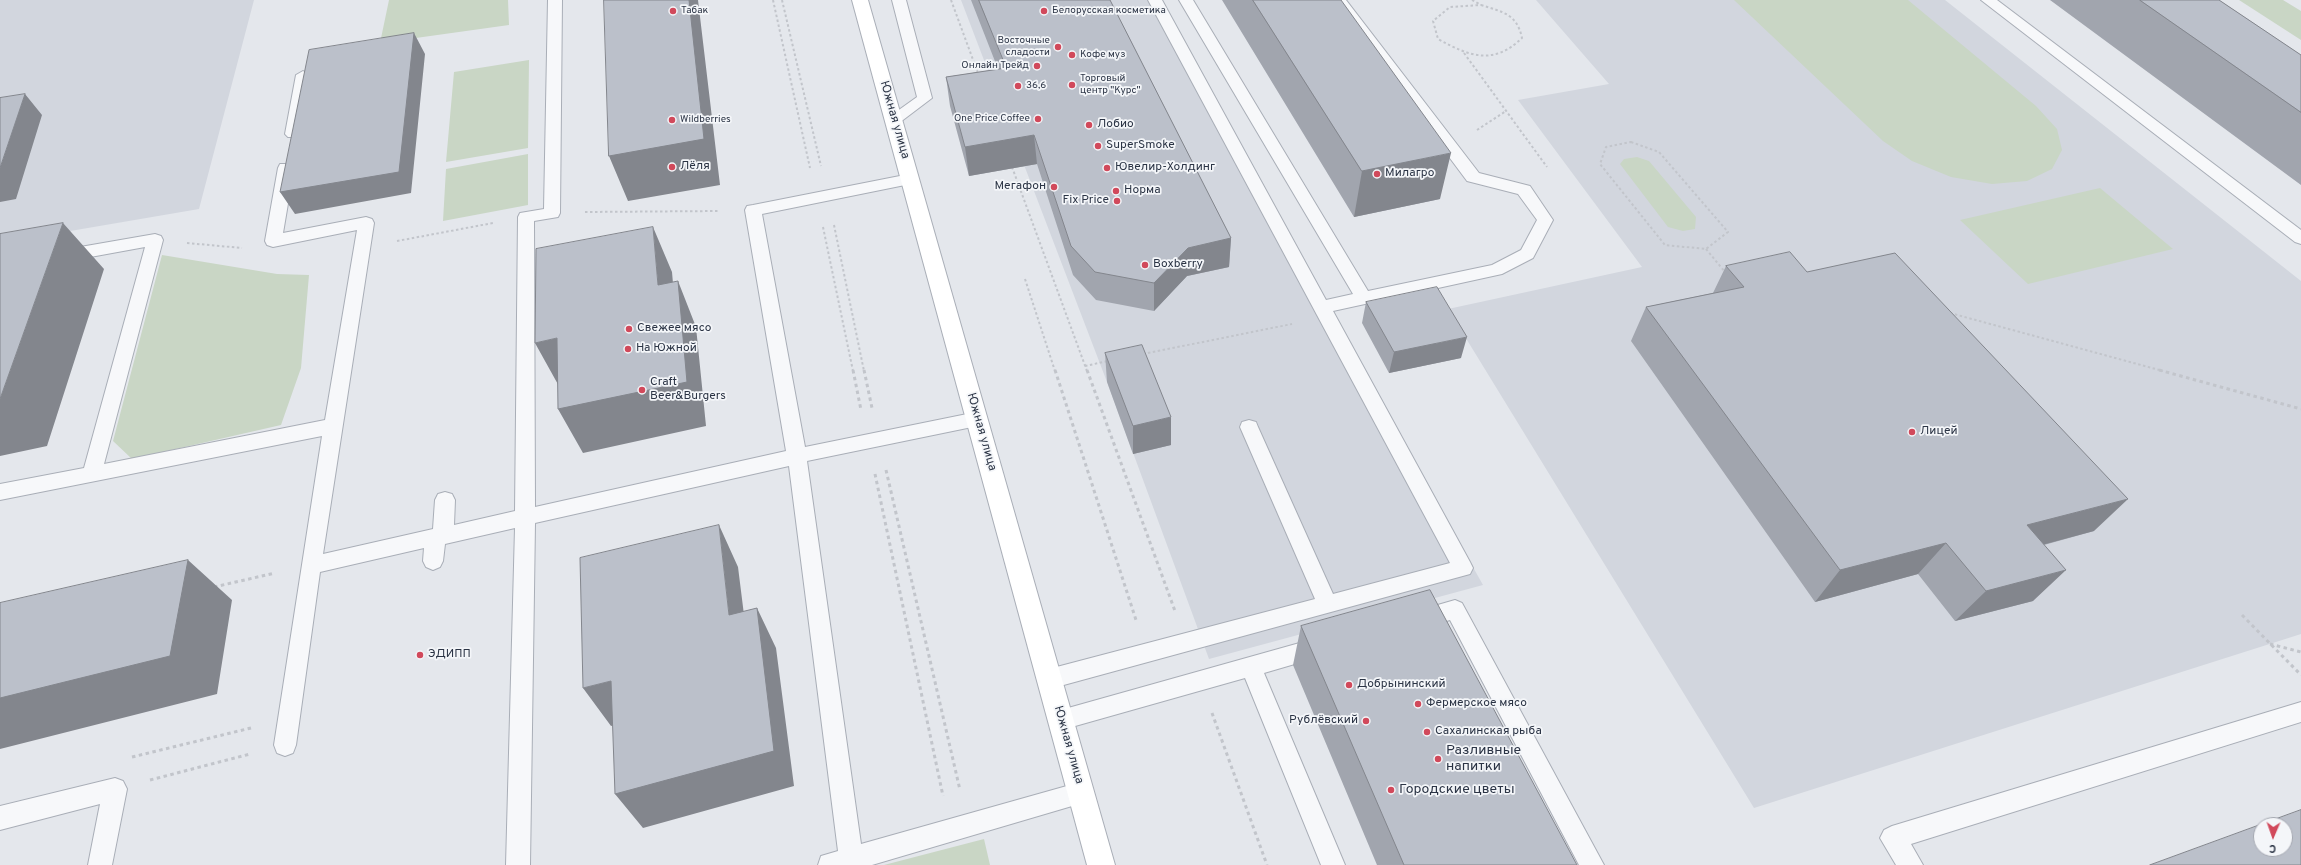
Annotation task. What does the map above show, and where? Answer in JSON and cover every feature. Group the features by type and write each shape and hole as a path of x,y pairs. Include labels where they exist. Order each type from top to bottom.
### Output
{"street":[{"name":"Южная улица","path":"860,0 1101,865"}],"lane":[{"path":"518,865 525,518 526,217 552,213 555,0"},
{"path":"894,120 925,98 899,0"},
{"path":"1049,679 1463,568 1155,0"},
{"path":"1186,0 1364,299"},
{"path":"1322,307 1496,270 1527,254 1545,220 1524,190 1473,177 1339,0"},
{"path":"1988,0 2301,238"},
{"path":"285,745 311,565 366,223 273,241 303,75"},
{"path":"910,179 753,210 797,456 844,863 1081,793"},
{"path":"46,259 155,240 92,473"},
{"path":"311,565 797,456 977,419"},
{"path":"0,492 334,426"},
{"path":"1249,426 1328,605"},
{"path":"433,561 439,537 445,500"},
{"path":"1402,624 1455,609 1592,865"},
{"path":"1061,720 1341,641"},
{"path":"1251,667 1334,865"},
{"path":"1911,865 1892,838 2301,712"},
{"path":"0,818 115,789 100,865"}],"path":[{"path":"782,0 828,194 879,440 968,826"},
{"path":"951,0 980,78"},
{"path":"1472,0 1481,5 1504,12 1519,24 1522,38 1511,50 1490,56 1464,53 1438,39 1433,21 1450,7 1481,5"},
{"path":"1464,53 1549,170 1542,168"},
{"path":"1471,134 1506,111"},
{"path":"1706,249 1728,232 1659,152 1631,142 1606,148 1600,164 1665,245 1706,249 1727,275"},
{"path":"1012,165 1186,642"},
{"path":"552,213 753,210"},
{"path":"1025,279 1147,652"},
{"path":"1947,312 2301,409"},
{"path":"1139,355 1300,322"},
{"path":"1085,366 1116,360"},
{"path":"210,588 311,565"},
{"path":"2242,614 2269,644 2301,675"},
{"path":"2269,644 2301,652"},
{"path":"1200,680 1267,865"},
{"path":"129,757 289,718"},
{"path":"115,789 285,745"}],"shaded area":[{"path":"0,0 254,0 199,209 0,243"},
{"path":"961,0 1159,0 1338,326 1483,585 1209,659 1107,382"},
{"name":"Лицей","path":"1536,0 1945,0 2301,281 2301,634 1754,808 1448,309 1642,267 1518,100 1609,84"}],"green space":[{"path":"389,0 508,0 509,25 380,43"},
{"path":"1734,0 1908,0 2036,106 2057,129 2062,150 2052,169 2027,181 1992,184 1951,177 1912,161 1883,141"},
{"path":"2239,0 2283,0 2301,11 2301,40"},
{"path":"529,60 528,148 446,162 454,72"},
{"path":"528,154 528,205 443,221 446,169"},
{"path":"1637,157 1649,161 1696,217 1695,229 1683,231 1668,227 1620,164 1624,159"},
{"path":"2100,188 2173,249 2028,284 1960,220"},
{"path":"162,255 277,274 309,275 301,368 281,425 132,459 113,441"},
{"path":"984,839 990,865 884,865"}],"building":[{"path":"604,0 689,0 704,139 609,156"},
{"name":"Торговый центр \"Курс\"","path":"979,0 1110,0 1231,238 1188,248 1154,283 1095,272 1071,246 1034,135 965,147 946,77 1006,68"},
{"path":"1253,0 1341,0 1451,153 1362,171"},
{"path":"2140,0 2219,0 2301,55 2301,112"},
{"path":"414,33 399,172 280,192 309,50"},
{"path":"25,94 0,168 0,98"},
{"path":"63,223 0,399 0,234"},
{"path":"653,227 658,285 678,281 687,382 558,409 557,338 535,343 536,249"},
{"path":"1790,252 1807,272 1895,253 2128,499 2027,525 2066,570 1986,591 1946,543 1840,570 1646,307 1744,287 1726,266"},
{"path":"1437,287 1467,337 1394,352 1366,302"},
{"path":"1142,345 1171,417 1133,426 1105,353"},
{"path":"719,525 729,615 757,608 774,751 615,794 611,681 583,688 580,558"},
{"path":"188,560 170,656 0,698 0,603"},
{"path":"1430,590 1577,865 1404,865 1301,626"},
{"path":"2301,810 2301,865 2150,865 2253,827 2253,857 2293,857 2293,817 2282,817"}],"place":[{"name":"Табак","path":"673,11"},
{"name":"Белорусская косметика","path":"1044,11"},
{"name":"Восточные сладости","path":"1058,47"},
{"name":"Кофе муз","path":"1072,55"},
{"name":"Онлайн Трейд","path":"1037,66"},
{"name":"Торговый центр \"Курс\"","path":"1072,85"},
{"name":"36,6","path":"1018,86"},
{"name":"One Price Coffee","path":"1038,119"},
{"name":"Wildberries","path":"672,120"},
{"name":"Лобио","path":"1089,125"},
{"name":"SuperSmoke","path":"1098,146"},
{"name":"Лёля","path":"672,167"},
{"name":"Ювелир-Холдинг","path":"1107,168"},
{"name":"Милагро","path":"1377,174"},
{"name":"Мегафон","path":"1054,187"},
{"name":"Норма","path":"1116,191"},
{"name":"Fix Price","path":"1117,201"},
{"name":"Boxberry","path":"1145,265"},
{"name":"Свежее мясо","path":"629,329"},
{"name":"На Южной","path":"628,349"},
{"name":"Craft Beer&Burgers","path":"642,390"},
{"name":"Лицей","path":"1912,432"},
{"name":"ЭДИПП","path":"420,655"},
{"name":"Добрынинский","path":"1349,685"},
{"name":"Фермерское мясо","path":"1418,704"},
{"name":"Рублёвский","path":"1366,721"},
{"name":"Сахалинская рыба","path":"1427,732"},
{"name":"Разливные напитки","path":"1438,759"},
{"name":"Городские цветы","path":"1391,790"}]}
